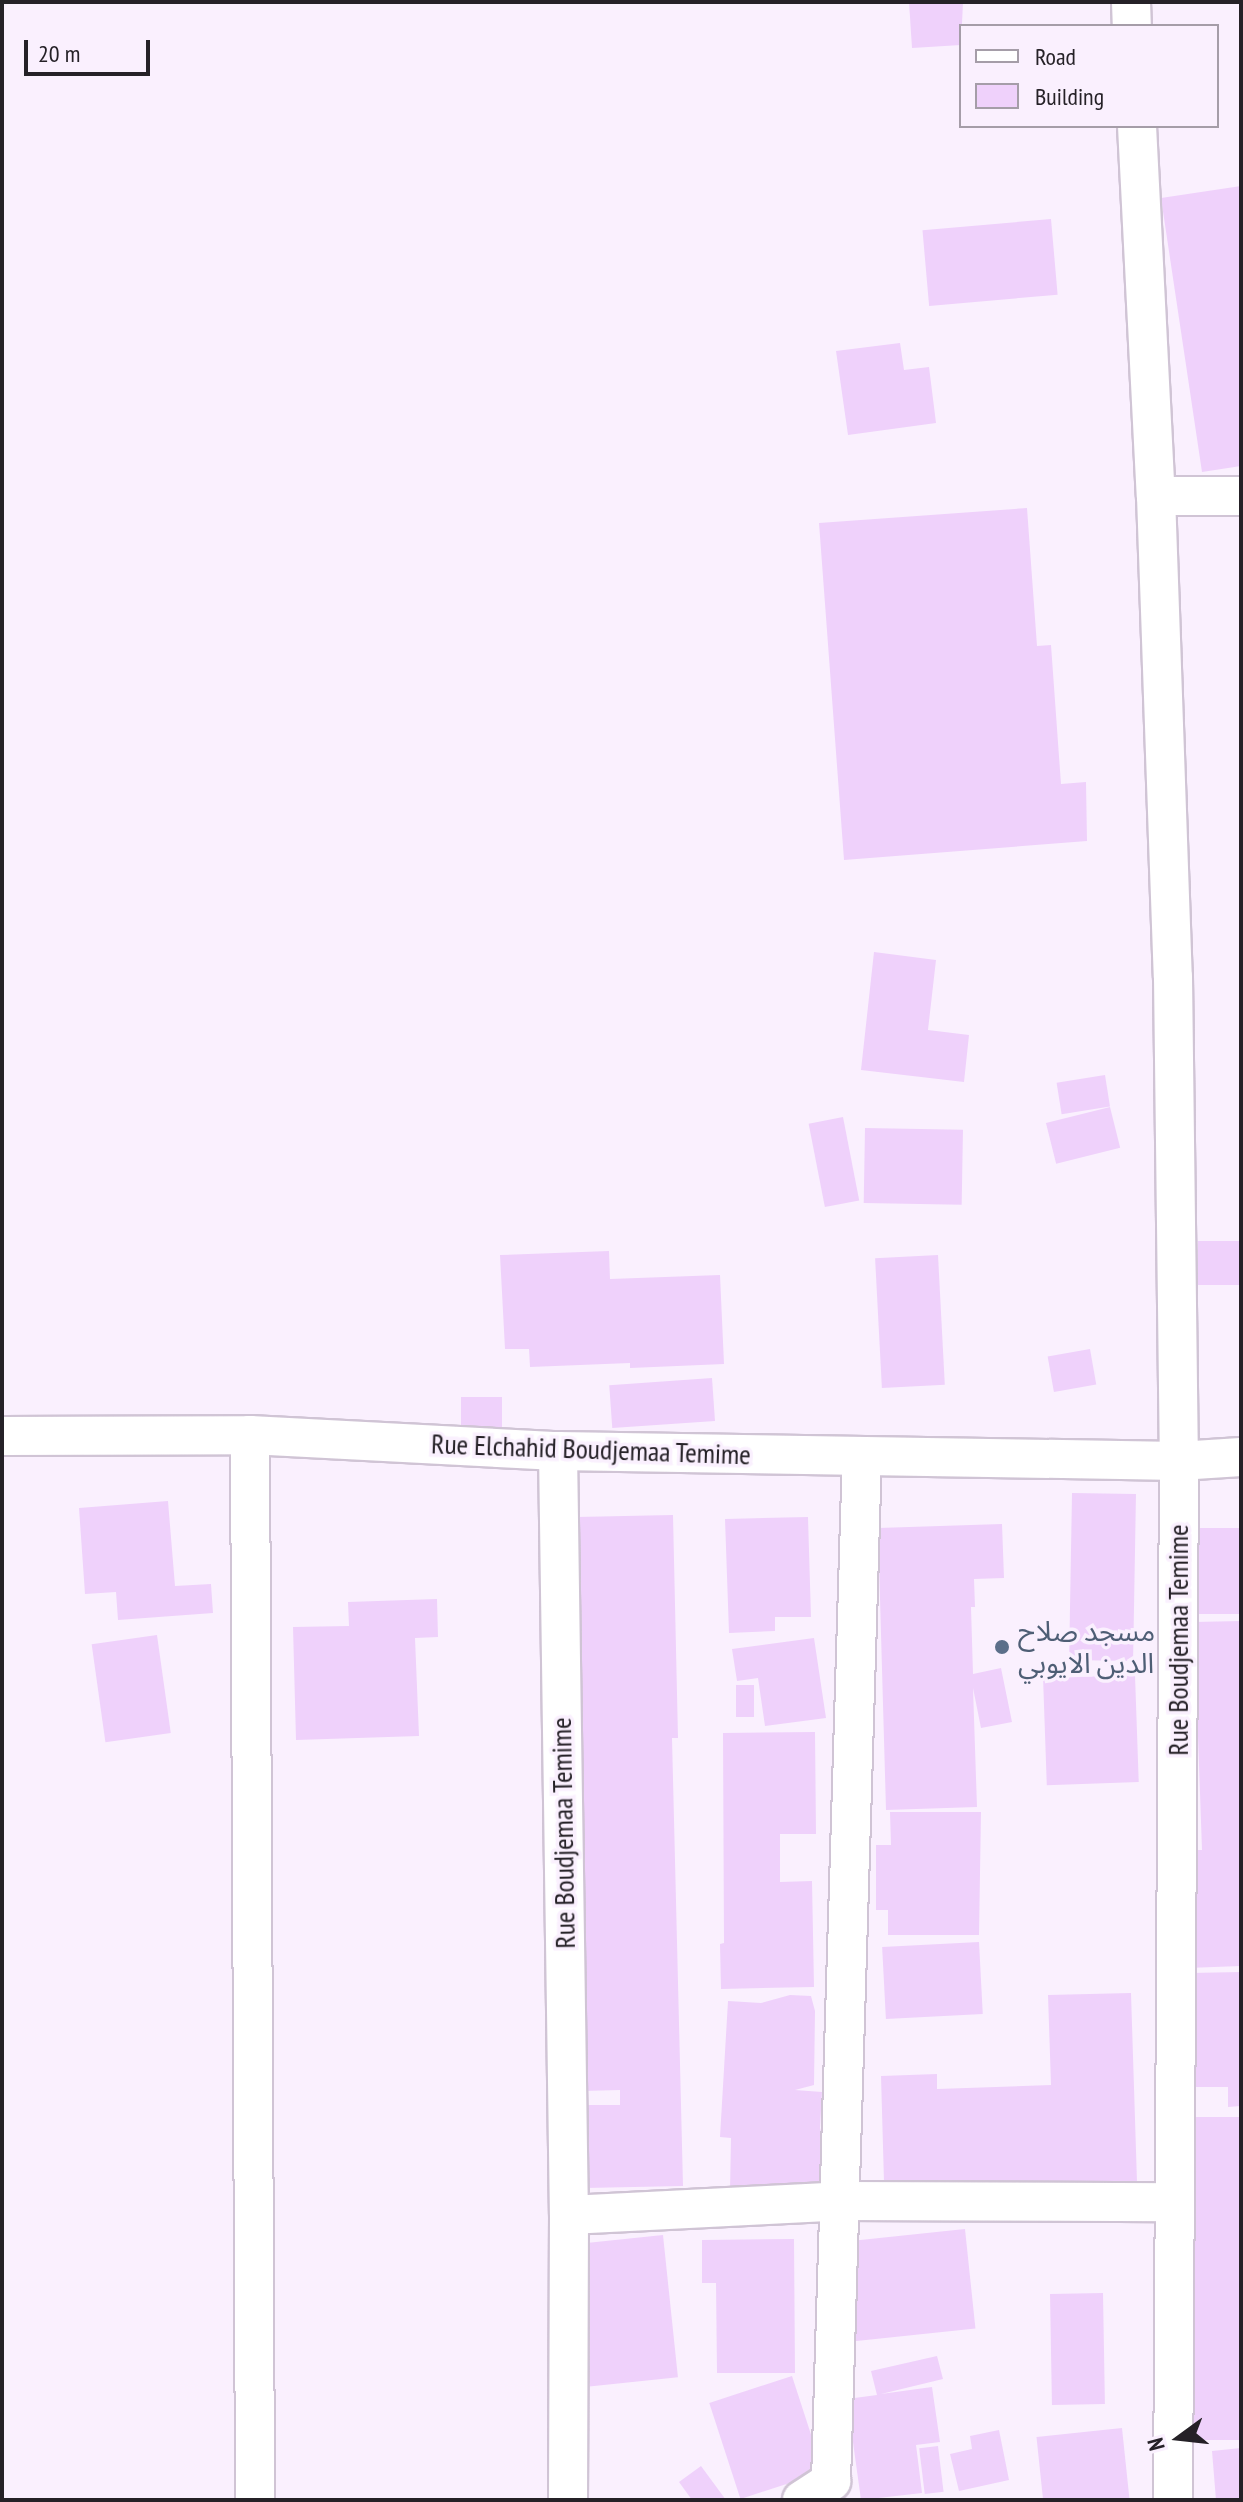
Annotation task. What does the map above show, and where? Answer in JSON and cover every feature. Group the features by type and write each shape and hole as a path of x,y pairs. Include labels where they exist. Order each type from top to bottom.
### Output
{"street":[{"path":"1131,2 1132,24"},
{"name":"Rue Boudjemaa Temime","path":"1137,128 1156,496 1173,977 1179,1461 1173,2500"},
{"path":"1156,496 1241,496"},
{"path":"250,1435 255,2500"},
{"name":"Rue Elchahid Boudjemaa Temime","path":"2,1436 250,1435 558,1451 1179,1461 1241,1457"},
{"name":"Rue Boudjemaa Temime","path":"558,1451 569,2215 568,2500"},
{"path":"802,2500 831,2481 842,2201 862,1456"},
{"path":"569,2215 842,2201 1175,2202"}],"building":[{"path":"909,2 963,2 959,45 912,48"},
{"path":"1241,186 1241,466 1202,472 1161,198"},
{"path":"1051,219 1058,295 929,306 922,230"},
{"path":"900,343 904,370 929,367 936,423 848,435 836,351"},
{"path":"1027,508 1037,646 1051,645 1061,784 1086,782 1087,841 844,860 819,523"},
{"path":"874,952 936,960 928,1030 969,1035 964,1082 861,1070"},
{"path":"1105,1075 1110,1107 1062,1114 1057,1083"},
{"path":"1110,1107 1120,1148 1056,1164 1046,1123"},
{"path":"843,1117 859,1200 825,1207 809,1124"},
{"path":"865,1128 963,1130 962,1205 864,1203"},
{"path":"1198,1241 1241,1241 1241,1285 1198,1285"},
{"path":"609,1251 610,1279 720,1275 724,1364 630,1368 630,1363 530,1367 529,1349 505,1349 500,1255"},
{"path":"938,1255 945,1385 882,1388 875,1258"},
{"path":"1090,1349 1096,1384 1054,1392 1048,1356"},
{"path":"712,1378 715,1421 612,1428 609,1385"},
{"path":"461,1397 502,1397 502,1431 461,1431"},
{"path":"1072,1493 1136,1494 1133,1661 1069,1660"},
{"path":"168,1501 175,1586 211,1584 213,1613 118,1620 116,1592 85,1594 79,1508"},
{"path":"673,1515 678,1738 672,1738 683,2186 585,2188 583,2105 620,2105 620,2090 582,2091 576,1517"},
{"path":"808,1517 811,1617 775,1617 775,1631 729,1633 725,1519"},
{"path":"1002,1524 1004,1578 974,1579 975,1607 971,1607 973,1674 1001,1668 1012,1722 981,1728 973,1688 977,1807 886,1810 878,1528"},
{"path":"1190,1528 1241,1528 1241,1614 1190,1614"},
{"path":"437,1599 438,1637 415,1638 419,1736 296,1740 293,1627 349,1626 348,1602"},
{"path":"1241,1621 1241,1966 1187,1968 1192,1850 1202,1850 1194,1622"},
{"path":"157,1635 171,1733 105,1742 92,1644"},
{"path":"814,1638 826,1718 765,1726 758,1678 737,1681 732,1649"},
{"path":"1135,1675 1139,1782 1047,1785 1043,1678"},
{"path":"736,1685 754,1685 754,1717 736,1717"},
{"path":"815,1732 816,1834 780,1834 780,1882 812,1881 814,1987 721,1989 720,1944 724,1943 723,1733"},
{"path":"890,1812 981,1812 979,1935 888,1935 888,1910 876,1910 876,1845 891,1845"},
{"path":"979,1942 983,2014 886,2019 882,1947"},
{"path":"1241,1972 1241,2106 1228,2107 1228,2087 1192,2087 1190,1973"},
{"path":"1131,1993 1137,2182 926,2188 926,2181 884,2182 881,2076 937,2074 937,2089 1051,2085 1048,1995"},
{"path":"790,1995 811,1996 815,2011 814,2085 795,2090 822,2092 820,2128 827,2153 825,2181 778,2194 730,2191 731,2138 720,2137 728,2001 761,2003"},
{"path":"1189,2117 1241,2117 1241,2440 1189,2440"},
{"path":"965,2229 975,2328 854,2341 844,2242"},
{"path":"663,2235 678,2377 589,2387 574,2244"},
{"path":"794,2239 795,2373 717,2373 716,2283 702,2283 702,2240"},
{"path":"1103,2293 1105,2404 1052,2405 1050,2294"},
{"path":"937,2356 943,2379 881,2394 932,2387 940,2442 916,2445 922,2493 861,2500 847,2399 877,2395 871,2371"},
{"path":"792,2376 823,2472 740,2499 709,2403"},
{"path":"1122,2428 1130,2500 1043,2500 1036,2437"},
{"path":"999,2430 1009,2480 959,2491 950,2454 972,2449 970,2436"},
{"path":"938,2446 944,2492 925,2494 919,2448"},
{"path":"1241,2448 1241,2500 1216,2500 1212,2451"},
{"path":"701,2466 726,2500 692,2500 679,2482"}],"place":[{"name":"مسجد صلاح الدين الايوبي","path":"1002,1647"}]}
